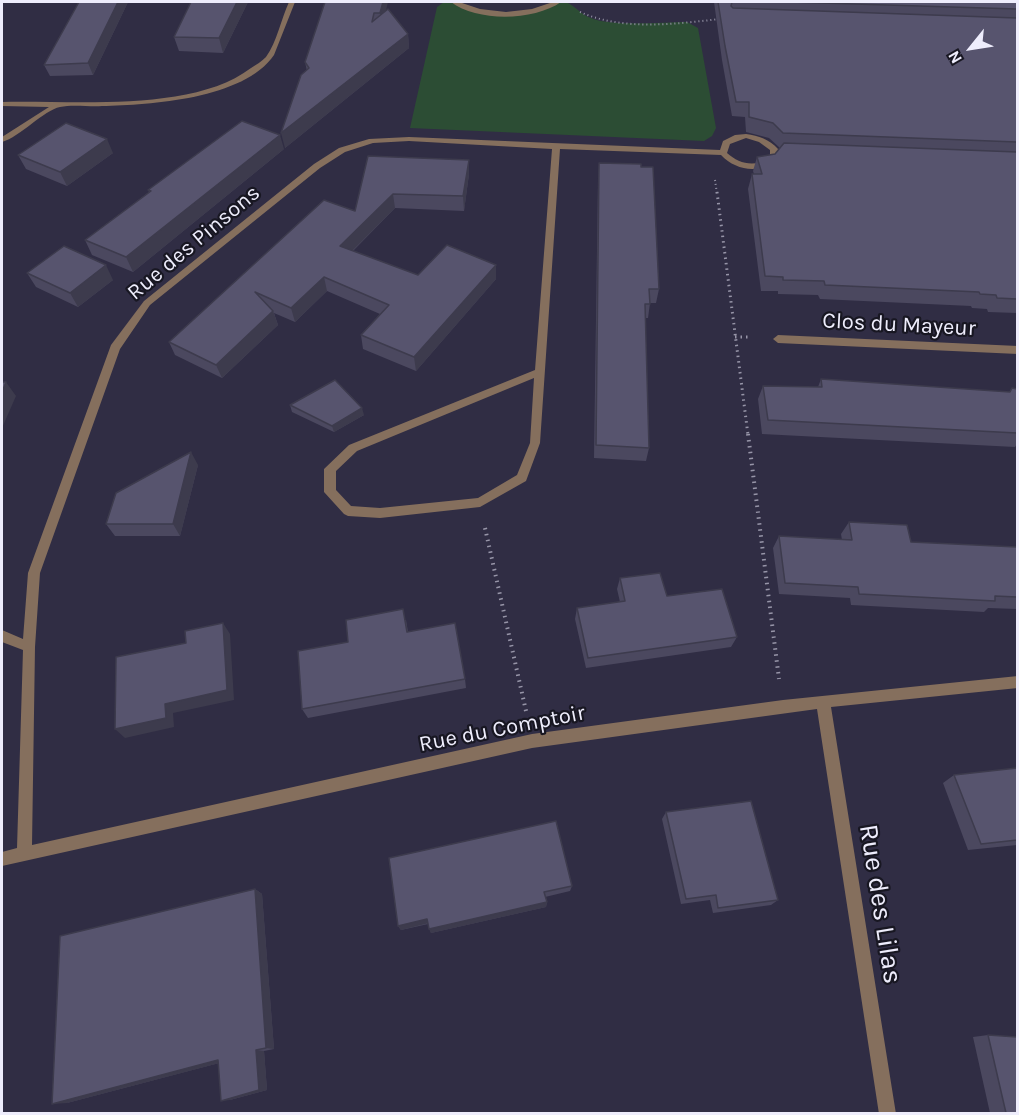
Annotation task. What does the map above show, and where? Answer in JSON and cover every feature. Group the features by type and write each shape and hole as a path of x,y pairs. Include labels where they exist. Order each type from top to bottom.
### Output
{"street":[{"path":"2,104 177,99 209,92 246,78 268,59 292,2"},
{"path":"454,2 487,13 521,14 558,2"},
{"path":"2,140 59,103"},
{"path":"746,136 763,140 774,149 770,162 757,166 741,165 727,158 723,153 730,139 746,136"},
{"name":"Rue des Pinsons","path":"24,854 29,647 34,573 115,348 147,303 317,166 342,150 372,141 409,139 556,146"},
{"path":"540,372 354,448 330,469 330,492 348,511 380,513 480,502 522,478 535,443 556,146 723,153"},
{"path":"774,153 786,153"},
{"name":"Clos du Mayeur","path":"778,339 1017,350"},
{"path":"2,636 29,647"},
{"name":"Rue du Comptoir","path":"2,859 532,741 783,706 1017,682"},
{"name":"Rue des Lilas","path":"823,702 888,1113"}],"path":[{"path":"572,6 591,19 609,22 687,22 721,19"},
{"path":"712,153 783,706"},
{"path":"480,502 532,741"}],"green space":[{"path":"444,2 482,12 502,14 542,9 561,2 571,4 587,16 600,21 687,22 698,28 716,128 712,136 704,141 410,128 437,7"}],"building":[{"path":"79,2 118,2 88,63 44,65"},
{"path":"191,2 237,2 219,38 174,37"},
{"path":"325,2 383,2 380,13 374,13 372,22 388,9 408,34 281,133 301,75 309,68 305,62"},
{"path":"718,2 732,2 733,8 1017,18 1017,142 783,133 773,123 749,117 749,102 736,102"},
{"path":"789,2 1017,2 1017,9"},
{"path":"242,121 280,135 126,257 85,240 151,191 148,190"},
{"path":"66,123 107,139 60,172 18,155"},
{"path":"784,143 1017,152 1017,299 997,298 996,295 979,292 825,285 824,281 783,280 783,277 765,276 752,174 762,174 757,157 775,154"},
{"path":"368,156 469,160 463,196 393,194 340,246 418,275 447,245 496,265 414,357 361,335 389,305 324,277 291,308 255,292 273,311 216,365 169,342 324,200 355,211"},
{"path":"599,163 641,164 641,167 653,167 659,289 649,289 650,304 645,304 649,448 596,445"},
{"path":"64,246 106,265 70,293 27,273"},
{"path":"821,379 1010,392 1012,388 1017,389 1017,433 768,420 763,386 822,387"},
{"path":"335,380 362,408 332,426 290,405"},
{"path":"191,452 173,524 106,524 116,493"},
{"path":"849,522 907,525 911,542 1017,547 1017,597 995,596 995,601 859,594 858,587 785,583 779,536 852,540"},
{"path":"660,573 667,596 722,589 737,637 588,658 577,608 625,601 620,578"},
{"path":"403,609 407,632 455,623 465,679 302,709 298,651 348,642 346,620"},
{"path":"223,623 227,690 165,704 166,718 115,729 116,657 186,643 185,631"},
{"path":"1017,768 1017,840 981,844 954,775"},
{"path":"751,801 778,900 718,908 716,895 686,899 666,812"},
{"path":"556,821 572,886 544,892 547,902 429,929 427,919 398,926 389,858"},
{"path":"255,889 266,1048 256,1050 259,1090 221,1101 218,1060 52,1104 60,936"},
{"path":"988,1035 1017,1037 1017,1113 1006,1113"}]}
